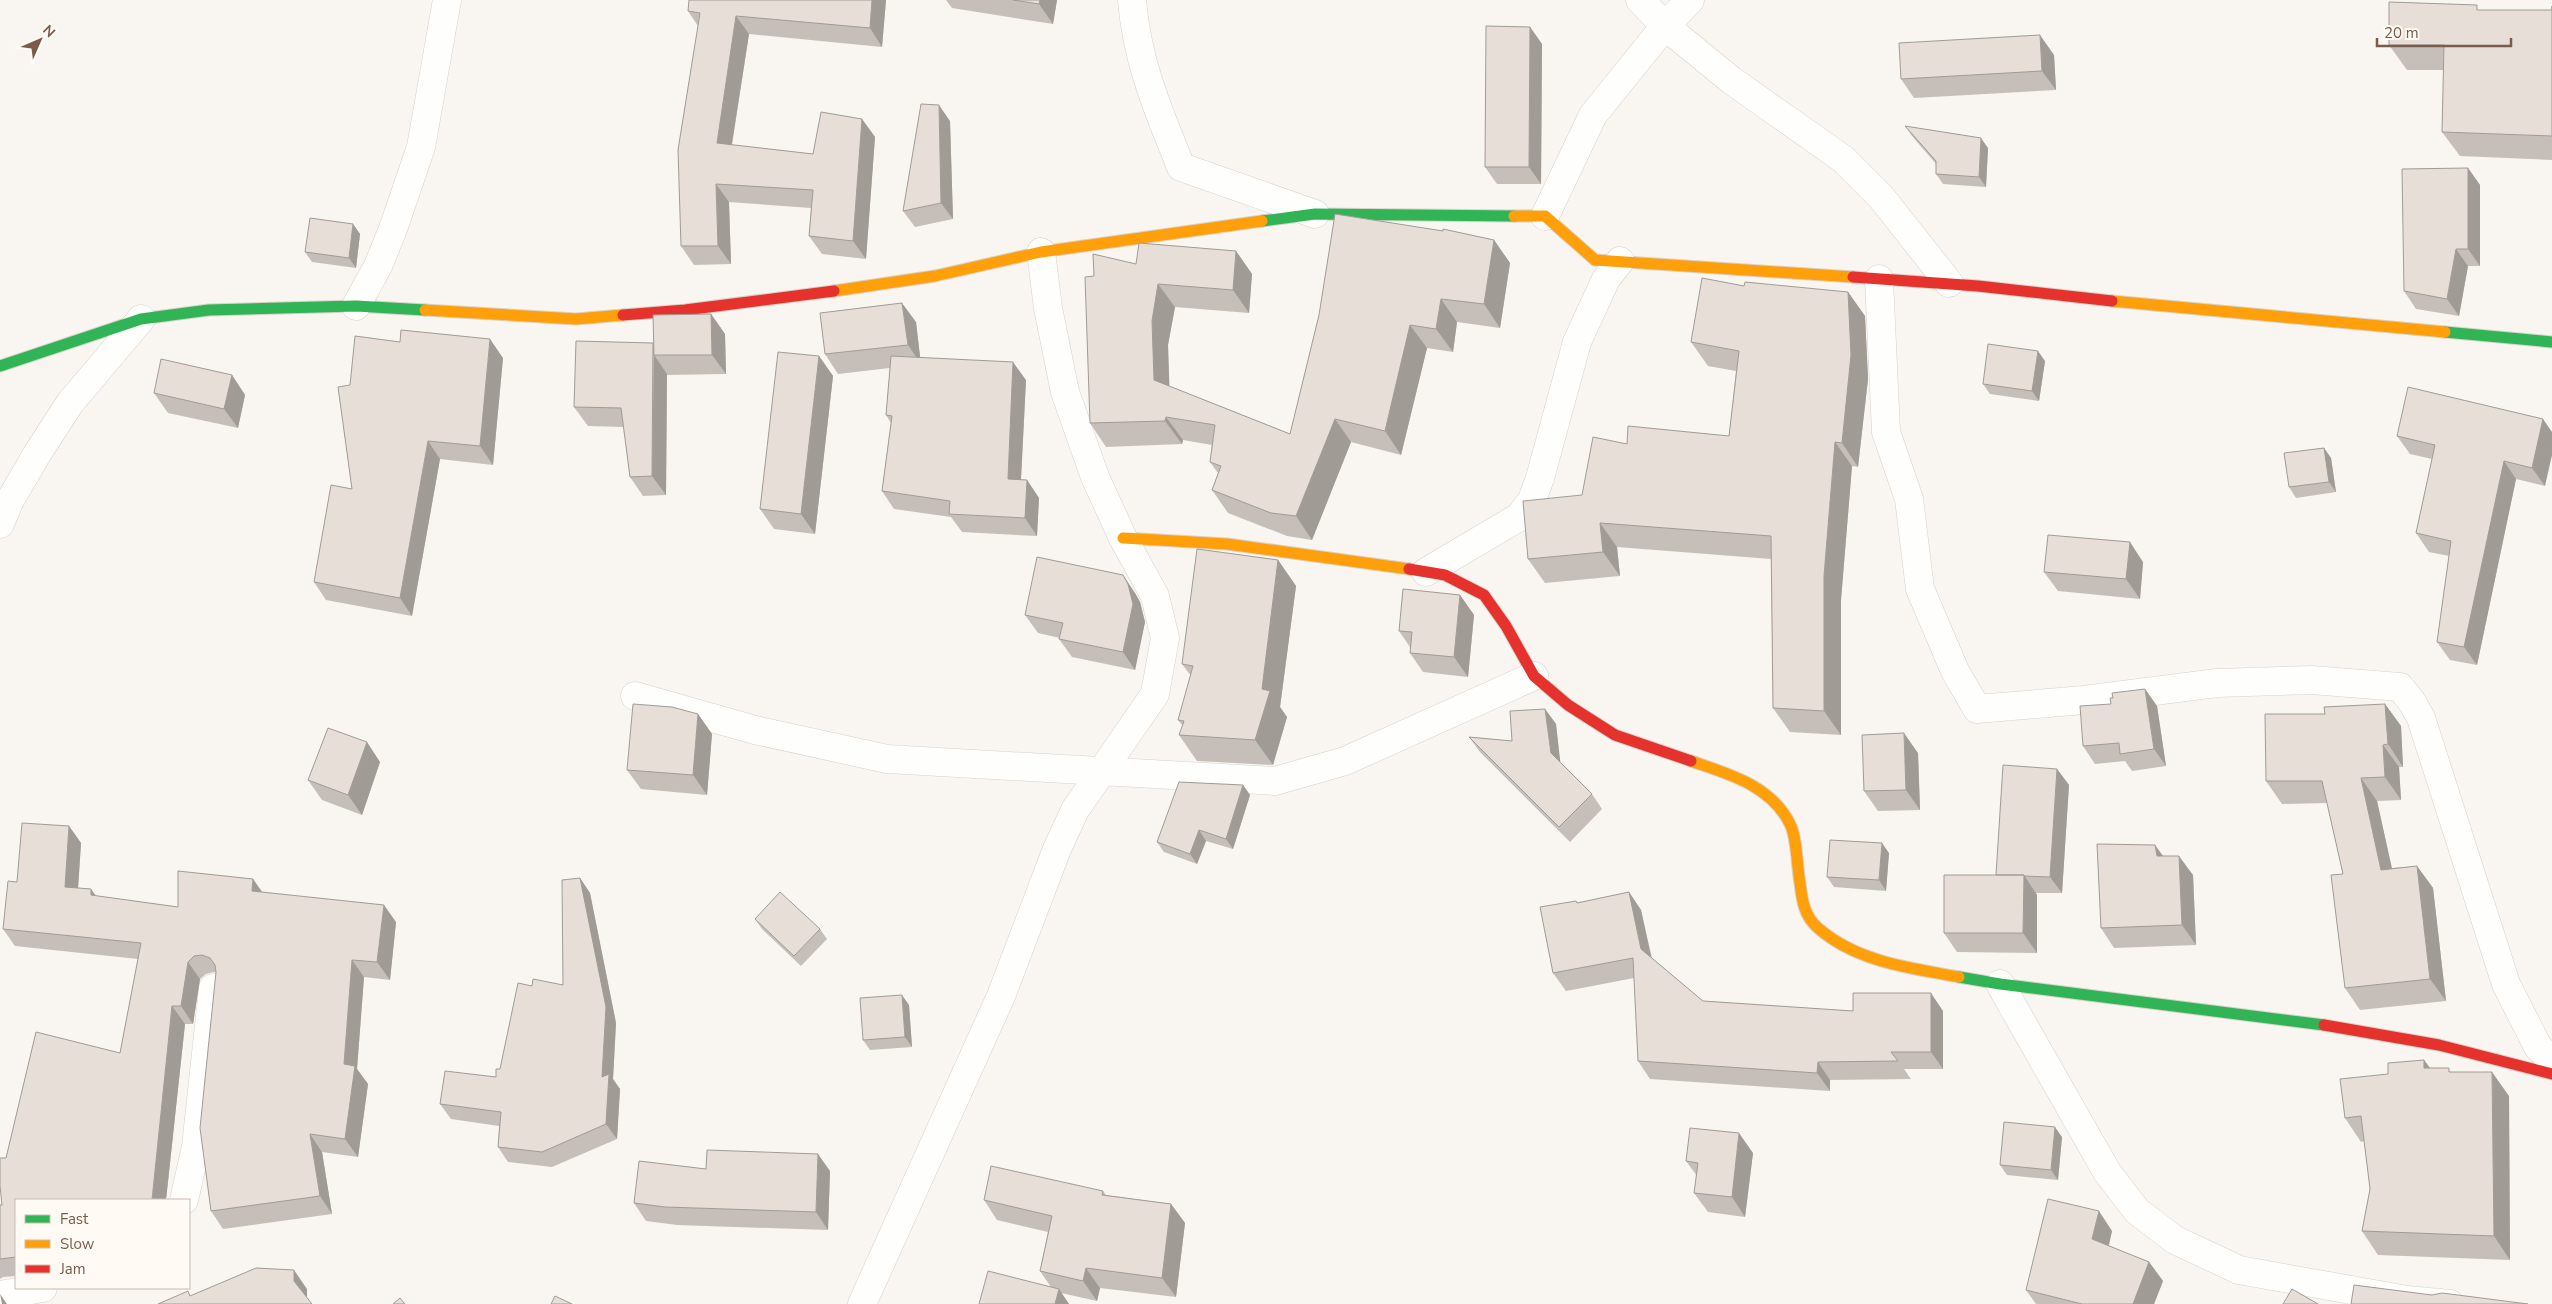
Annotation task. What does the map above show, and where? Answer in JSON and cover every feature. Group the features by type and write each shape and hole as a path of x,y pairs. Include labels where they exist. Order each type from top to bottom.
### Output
{"street":[{"path":"356,306 378,266 421,147 447,0"},
{"path":"1132,0 1134,22 1148,85 1182,167 1315,214"},
{"path":"1640,0 1665,26 1731,80 1843,159 1881,197 1949,284"},
{"path":"1545,216 1593,115 1665,26 1690,0"},
{"path":"0,366 141,319 209,310 356,306 576,319 685,310 935,276 1041,252 1315,214 1545,216 1596,260 1949,284 2186,309 2552,342"},
{"path":"862,1304 1002,996 1057,849 1075,810 1155,694 1165,638 1155,596 1123,538 1095,477 1065,392 1048,308 1041,252"},
{"path":"1426,572 1519,518 1532,500 1540,478 1577,342 1606,279 1620,261"},
{"path":"1879,279 1886,432 1909,499 1920,589 1955,671 1977,709 2084,700 2217,683 2312,680 2400,687 2412,702 2421,718 2506,984 2538,1047 2552,1060"},
{"path":"0,524 9,502 70,403 141,319"},
{"path":"1123,538 1227,544 1426,572 1445,575 1484,595 1506,626 1534,676 1568,705 1615,735 1740,778 1774,800 1791,826 1803,907 1817,927 1850,949 1894,965 2000,984 2298,1020 2439,1045 2552,1074"},
{"path":"635,696 755,730 887,759 1275,781 1345,761 1534,676"},
{"path":"2000,984 2107,1172 2137,1211 2175,1240 2239,1270 2407,1300 2450,1304"},
{"path":"184,1199 196,1147 213,988"},
{"path":"0,1295 37,1289"}],"building":[{"path":"689,0 872,0 870,28 736,16 717,143 813,154 821,112 862,119 853,241 809,236 813,190 716,184 718,246 681,246 678,150 700,13 688,11"},
{"path":"1013,0 1040,0 1039,4"},
{"path":"2389,2 2477,5 2477,10 2552,10 2552,136 2442,132 2444,45 2389,45"},
{"path":"1486,26 1530,27 1529,167 1485,167"},
{"path":"2040,35 2042,71 1901,79 1899,43"},
{"path":"921,104 939,105 941,203 903,211"},
{"path":"1905,126 1981,138 1979,177 1936,174 1936,161"},
{"path":"2468,168 2468,249 2456,249 2447,299 2404,291 2402,169"},
{"path":"1335,214 1443,231 1443,229 1494,240 1484,304 1441,299 1436,329 1410,325 1385,431 1335,419 1296,516 1271,513 1212,490 1221,466 1210,462 1215,425 1166,417 1165,421 1090,423 1085,277 1094,276 1093,254 1136,264 1139,243 1236,251 1233,290 1158,284 1152,321 1154,380 1290,434 1319,315"},
{"path":"310,218 353,224 349,258 305,252"},
{"path":"1702,278 1744,286 1745,282 1848,292 1851,355 1842,443 1835,442 1824,576 1824,711 1773,708 1771,536 1600,523 1603,552 1528,559 1523,501 1582,495 1593,437 1627,444 1628,426 1729,436 1739,351 1691,342"},
{"path":"902,303 908,345 825,354 820,313"},
{"path":"711,314 712,355 654,355 653,315"},
{"path":"401,330 490,339 480,446 428,441 400,598 314,582 331,485 352,489 338,387 350,385 355,336 400,342"},
{"path":"576,341 653,343 652,476 630,477 621,408 574,407"},
{"path":"1988,344 2038,351 2032,391 1983,384"},
{"path":"778,352 819,356 801,514 760,509"},
{"path":"891,356 1013,362 1008,479 1027,480 1025,518 949,514 950,501 882,491 892,416 886,415"},
{"path":"161,359 232,375 224,409 154,393"},
{"path":"2408,387 2543,419 2532,468 2504,461 2464,647 2437,642 2451,541 2416,533 2435,445 2397,436"},
{"path":"2324,448 2329,482 2289,487 2284,453"},
{"path":"2048,535 2130,542 2126,579 2044,572"},
{"path":"1197,549 1278,560 1262,689 1270,691 1255,740 1179,735 1184,721 1178,720 1193,666 1182,664"},
{"path":"1037,557 1123,575 1128,584 1133,604 1123,652 1059,639 1063,623 1025,615"},
{"path":"1403,589 1460,595 1454,657 1410,653 1412,632 1399,631"},
{"path":"2145,689 2154,749 2120,754 2119,743 2083,746 2080,706 2111,704 2110,698 2113,698 2112,693"},
{"path":"633,704 672,707 698,714 693,775 627,770"},
{"path":"2385,704 2388,744 2383,745 2385,777 2361,778 2381,870 2417,866 2430,979 2345,988 2331,875 2343,874 2322,781 2266,781 2265,714 2325,714 2324,707"},
{"path":"1545,709 1551,753 1592,794 1559,827 1469,737 1512,741 1510,711"},
{"path":"328,728 367,742 348,795 308,780"},
{"path":"1904,733 1906,790 1864,791 1862,735"},
{"path":"2003,765 2057,769 2050,877 1996,875"},
{"path":"1179,782 1243,785 1226,839 1199,830 1190,854 1157,842"},
{"path":"22,823 69,826 65,887 91,889 91,895 178,907 178,871 253,879 252,891 384,905 377,962 352,960 344,1064 355,1066 345,1139 310,1134 320,1196 211,1211 200,1128 216,972 215,965 210,958 202,955 194,956 188,962 181,1006 172,1006 152,1199 15,1199 15,1257 0,1259 0,1205 2,1205 0,1158 6,1158 36,1032 120,1053 141,943 3,929 8,881 17,882"},
{"path":"1830,840 1882,843 1879,880 1827,877"},
{"path":"2097,844 2155,845 2157,856 2179,856 2182,925 2101,928"},
{"path":"1944,875 2024,875 2023,933 1944,933"},
{"path":"580,878 606,1007 602,1077 609,1074 606,1124 542,1152 498,1147 501,1112 440,1104 445,1071 496,1077 496,1069 500,1069 518,983 532,986 533,979 563,985 562,880"},
{"path":"780,892 820,929 794,956 755,919"},
{"path":"1629,892 1641,949 1703,1001 1853,1011 1853,993 1931,993 1931,1052 1891,1052 1898,1061 1818,1062 1817,1073 1638,1061 1633,958 1553,973 1540,907 1576,901 1577,903"},
{"path":"902,995 905,1037 863,1040 860,998"},
{"path":"2424,1060 2424,1068 2449,1068 2449,1072 2492,1072 2494,1236 2362,1231 2370,1189 2361,1116 2345,1118 2340,1079 2388,1074 2388,1063"},
{"path":"2004,1122 2055,1127 2051,1170 2000,1165"},
{"path":"1690,1128 1739,1133 1732,1197 1694,1193 1698,1163 1686,1161"},
{"path":"707,1150 818,1154 816,1212 665,1207 634,1203 639,1161 706,1169"},
{"path":"991,1166 1103,1191 1102,1195 1171,1204 1162,1278 1086,1268 1083,1281 1040,1271 1052,1216 984,1200"},
{"path":"2048,1199 2099,1211 2092,1239 2149,1262 2133,1304 2082,1304 2026,1290"},
{"path":"256,1268 294,1270 294,1281 312,1304 158,1304 188,1291 190,1296"},
{"path":"988,1271 1059,1289 1055,1304 979,1304"},
{"path":"2354,1285 2432,1295 2442,1293 2528,1304 2351,1304"},
{"path":"2292,1289 2318,1304 2283,1304"},
{"path":"555,1296 572,1304 551,1304"},
{"path":"400,1298 405,1304 393,1304"}],"traffic: fast":[{"path":"1262,221 1315,214 1514,216"},
{"path":"0,366 141,319 209,310 356,306 425,310"},
{"path":"2445,332 2552,342"},
{"path":"1959,977 2000,984 2324,1025"}],"traffic: slow":[{"path":"1514,216 1545,216 1595,260 1853,277"},
{"path":"834,291 935,276 1041,252 1262,221"},
{"path":"2112,301 2445,332"},
{"path":"425,310 576,319 623,315"},
{"path":"1123,538 1227,544 1409,569"},
{"path":"1691,761 1734,776 1760,790 1782,811 1790,824 1794,837 1804,907 1818,928 1850,949 1867,956 1903,967 1959,977"}],"traffic: jam":[{"path":"1853,277 1978,286 2112,301"},
{"path":"623,315 685,310 834,291"},
{"path":"1409,569 1445,575 1484,595 1506,626 1534,676 1568,705 1615,735 1691,761"},
{"path":"2324,1025 2439,1045 2552,1074"}]}
